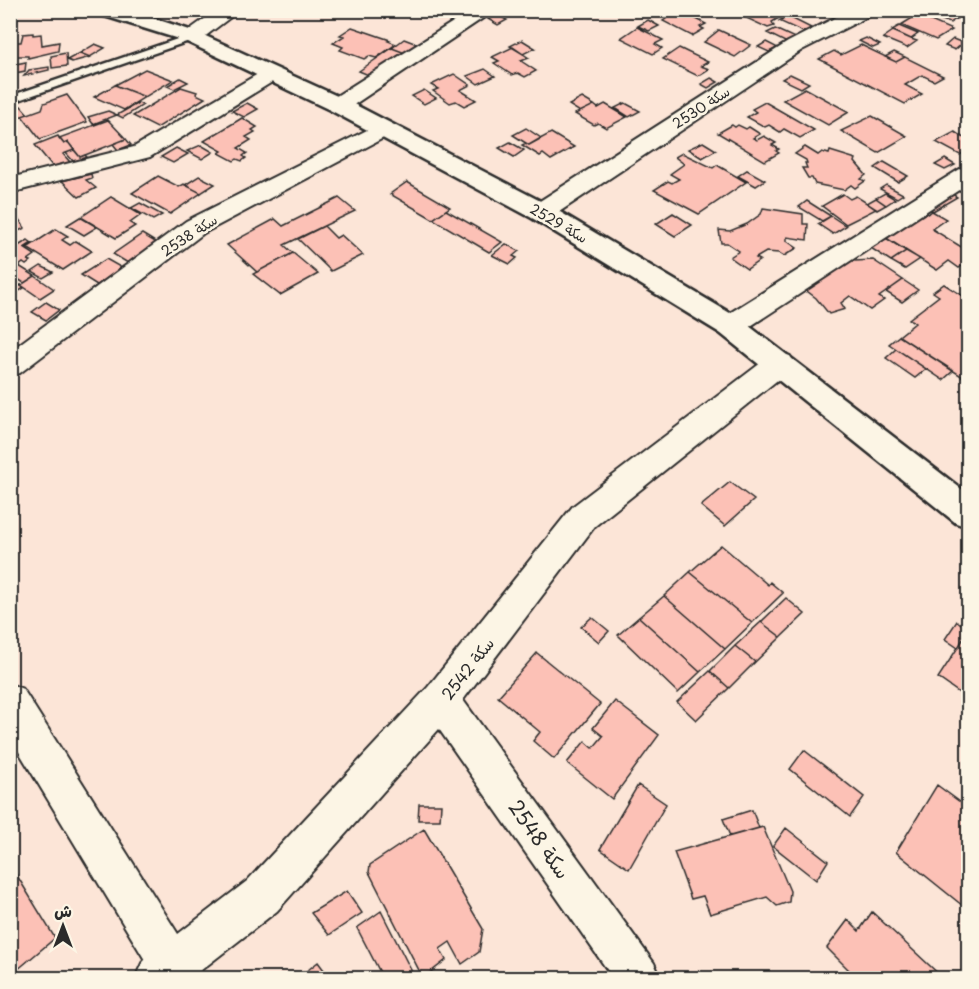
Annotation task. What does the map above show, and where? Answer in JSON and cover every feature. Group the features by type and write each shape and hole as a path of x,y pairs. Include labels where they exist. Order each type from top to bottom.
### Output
{"street":[{"name":"سكة 2529","path":"105,10 192,37 338,105 541,212 730,326 968,511"},
{"path":"192,37 231,10"},
{"path":"338,105 486,10"},
{"name":"سكة 2530","path":"541,212 795,46 866,10"},
{"path":"10,186 31,178 121,160 142,152 270,75"},
{"name":"سكة 2538","path":"10,366 195,227 383,129"},
{"path":"730,326 969,174"},
{"name":"سكة 2542","path":"166,973 262,896 441,700 585,516 780,363"},
{"name":"سكة 2548","path":"441,700 639,978"},
{"path":"10,702 166,973"}],"lane":[{"path":"10,100 192,37"}],"building":[{"path":"679,10 706,24 700,27 704,29 692,36 663,21"},
{"path":"752,10 768,10 782,16 772,22 774,26 768,28 742,16"},
{"path":"823,10 848,10 850,12 838,18"},
{"path":"960,10 968,16 962,20 947,13"},
{"path":"939,12 956,19 950,23 934,17"},
{"path":"497,15 507,20 498,25 488,19"},
{"path":"917,15 952,30 936,40 901,25"},
{"path":"787,16 811,28 803,32 779,21"},
{"path":"648,20 659,26 649,31 638,26"},
{"path":"899,26 918,34 911,39 892,30"},
{"path":"352,27 396,44 376,58 369,56 364,59 340,50 343,47 333,43"},
{"path":"637,27 663,40 655,44 662,48 653,54 621,38"},
{"path":"775,29 797,39 789,44 767,33"},
{"path":"719,30 751,45 735,57 704,42"},
{"path":"893,31 917,41 907,48 883,38"},
{"path":"33,33 33,35 41,34 42,45 59,42 58,51 28,58 28,56 10,56 10,42 21,42 23,34"},
{"path":"866,38 880,45 873,48 859,41"},
{"path":"404,39 417,44 405,53 392,48"},
{"path":"953,39 963,43 955,50 945,46"},
{"path":"522,40 535,48 523,54 510,46"},
{"path":"766,42 777,48 769,52 758,47"},
{"path":"95,44 105,48 90,57 80,53"},
{"path":"861,45 896,62 905,57 943,76 934,81 922,75 905,85 922,94 905,104 819,59 834,51 841,55"},
{"path":"513,47 529,58 521,61 536,71 525,77 518,73 512,75 494,63 499,61 492,57"},
{"path":"392,48 405,53 371,76 359,71"},
{"path":"679,48 708,62 701,66 709,69 698,76 663,59"},
{"path":"894,52 905,57 896,62 885,57"},
{"path":"66,53 67,66 52,68 51,56"},
{"path":"80,53 90,57 72,62 67,60"},
{"path":"26,62 25,71 15,73 16,64"},
{"path":"49,67 49,70 24,76 29,70"},
{"path":"145,69 173,80 145,97 115,85"},
{"path":"485,69 495,76 478,84 467,76"},
{"path":"454,74 470,85 460,90 476,100 464,106 456,101 450,103 433,91 438,89 431,85"},
{"path":"790,74 809,83 801,88 782,79"},
{"path":"180,78 188,82 174,89 167,86"},
{"path":"711,78 718,82 708,88 701,84"},
{"path":"115,85 145,97 124,110 94,97"},
{"path":"181,87 197,92 196,94 205,98 157,128 133,116"},
{"path":"805,88 849,112 828,125 783,100"},
{"path":"424,90 436,98 424,104 412,96"},
{"path":"67,95 87,122 40,139 22,116 42,109 44,103"},
{"path":"582,98 594,105 580,112 569,105"},
{"path":"765,102 814,130 800,138 784,129 780,132 769,125 765,127 747,117 756,112 752,109"},
{"path":"138,103 143,105 123,118 117,115"},
{"path":"247,103 258,109 244,117 232,111"},
{"path":"625,103 640,111 629,117 615,108"},
{"path":"605,104 627,117 606,128 598,123 594,125 575,114 594,105 598,108"},
{"path":"21,106 28,114 10,120 10,110"},
{"path":"108,111 117,115 93,124 88,117"},
{"path":"872,116 907,136 878,153 841,131"},
{"path":"242,118 257,127 252,130 255,132 246,137 251,140 238,148 247,153 243,156 246,158 242,161 237,159 234,161 204,141"},
{"path":"108,120 126,139 80,157 68,142 64,144 59,138"},
{"path":"732,125 746,129 749,127 760,134 753,138 757,140 764,136 776,143 772,145 779,149 776,151 779,153 765,161 718,133"},
{"path":"526,128 541,138 529,145 513,135"},
{"path":"955,132 968,141 968,150 960,155 936,142"},
{"path":"551,133 574,147 551,160 522,145 526,143 529,145"},
{"path":"58,136 64,144 68,142 74,150 63,154 70,162 54,168 35,145"},
{"path":"126,139 131,145 118,150 113,144"},
{"path":"510,142 524,150 514,157 499,148"},
{"path":"703,142 716,150 702,158 688,149"},
{"path":"201,145 213,152 202,159 187,151"},
{"path":"805,147 818,155 822,152 829,154 830,151 856,159 855,162 866,175 861,179 865,181 855,188 851,185 844,190 815,184 802,168 807,168 806,160 795,154"},
{"path":"176,148 188,154 173,163 161,157"},
{"path":"74,150 80,157 85,155 90,161 70,163 74,162 66,153"},
{"path":"682,153 713,168 717,165 746,182 699,214 654,190 668,181 672,183 679,179 670,174 684,164 675,157"},
{"path":"945,159 955,165 945,170 935,165"},
{"path":"884,162 908,176 898,182 875,168"},
{"path":"747,170 765,180 756,186 738,176"},
{"path":"91,174 92,178 86,180 96,188 79,197 62,181"},
{"path":"158,176 179,187 184,184 201,193 170,214 132,193"},
{"path":"199,176 215,184 201,193 185,185"},
{"path":"407,182 450,207 433,219 390,194"},
{"path":"886,185 903,194 897,198 880,189"},
{"path":"942,188 957,197 933,211 919,201"},
{"path":"885,193 895,199 886,205 876,198"},
{"path":"843,194 850,199 856,196 876,209 846,224 822,206"},
{"path":"111,197 141,215 130,223 135,226 116,238 81,217"},
{"path":"339,198 355,211 284,245 293,253 257,272 227,245 275,219 283,226"},
{"path":"876,198 886,205 877,210 867,203"},
{"path":"807,201 831,216 822,221 799,207"},
{"path":"140,203 162,215 153,220 131,208"},
{"path":"763,208 803,214 803,224 808,224 807,240 787,237 787,241 797,248 784,256 779,253 766,252 756,258 760,260 747,269 730,257 739,251 727,243 721,243 719,230 730,231 747,224 761,214"},
{"path":"446,210 502,242 489,252 433,219"},
{"path":"920,210 928,214 932,211 946,219 932,229 968,251 968,262 959,268 949,261 937,270 872,229"},
{"path":"673,213 692,225 675,236 656,224"},
{"path":"15,214 25,228 14,233 10,228 10,216"},
{"path":"831,216 846,226 833,234 818,224"},
{"path":"80,217 97,227 84,235 67,225"},
{"path":"324,226 336,238 341,235 363,255 331,271 298,239"},
{"path":"56,229 68,236 62,240 70,245 76,241 92,251 63,270 27,248"},
{"path":"878,233 906,251 891,261 863,243"},
{"path":"142,234 157,243 128,263 113,254"},
{"path":"28,240 32,243 24,248 35,255 28,260 31,261 19,266 10,261 10,251"},
{"path":"506,244 519,251 513,256 517,258 510,264 492,255"},
{"path":"906,251 920,259 905,269 891,261"},
{"path":"293,253 318,274 280,295 253,274"},
{"path":"850,258 855,261 873,260 903,280 879,297 884,300 870,310 850,296 841,303 845,309 829,314 816,298 799,285"},
{"path":"106,259 122,268 97,285 81,275"},
{"path":"13,263 35,276 24,283 10,274 10,264"},
{"path":"41,266 53,272 43,278 32,272"},
{"path":"35,276 54,289 40,298 21,285"},
{"path":"10,279 24,288 10,297"},
{"path":"903,280 918,290 902,302 886,292"},
{"path":"944,284 968,299 968,377 966,379 899,336 915,323 909,319 939,296 933,292"},
{"path":"46,302 59,310 46,320 32,312"},
{"path":"899,336 953,371 943,380 889,344"},
{"path":"896,349 926,369 915,378 886,358"},
{"path":"730,482 754,500 725,526 701,506"},
{"path":"721,545 768,585 770,582 783,593 752,623 690,572"},
{"path":"690,572 752,623 725,649 664,596"},
{"path":"664,596 725,649 700,672 639,617"},
{"path":"786,598 805,614 781,637 761,622"},
{"path":"592,617 609,631 599,642 581,627"},
{"path":"639,617 700,672 678,693 618,635"},
{"path":"957,621 968,629 958,648 945,639"},
{"path":"761,622 781,637 755,662 735,646"},
{"path":"968,632 968,699 938,678"},
{"path":"735,646 755,662 729,688 710,671"},
{"path":"537,653 600,704 554,759 533,741 540,732 498,697"},
{"path":"710,671 729,688 696,720 677,702"},
{"path":"615,701 659,735 612,799 567,763 585,741 593,748 603,736 593,728"},
{"path":"804,750 864,797 850,817 790,769"},
{"path":"638,785 666,804 629,869 600,849"},
{"path":"937,785 968,808 968,910 896,852"},
{"path":"419,804 441,804 440,820 418,820"},
{"path":"752,810 759,828 730,836 723,819"},
{"path":"763,827 790,891 789,902 777,906 767,897 710,914 703,896 691,899 674,852"},
{"path":"786,828 828,861 816,880 773,846"},
{"path":"424,829 483,929 479,952 462,964 450,942 440,949 446,960 423,978 369,872 370,865"},
{"path":"16,874 55,938 10,976 10,878"},
{"path":"347,891 362,913 329,935 311,913"},
{"path":"381,911 415,978 383,978 357,928"},
{"path":"872,912 943,978 847,978 851,972 827,948 848,920 859,931"},
{"path":"318,962 330,978 298,978"}]}
